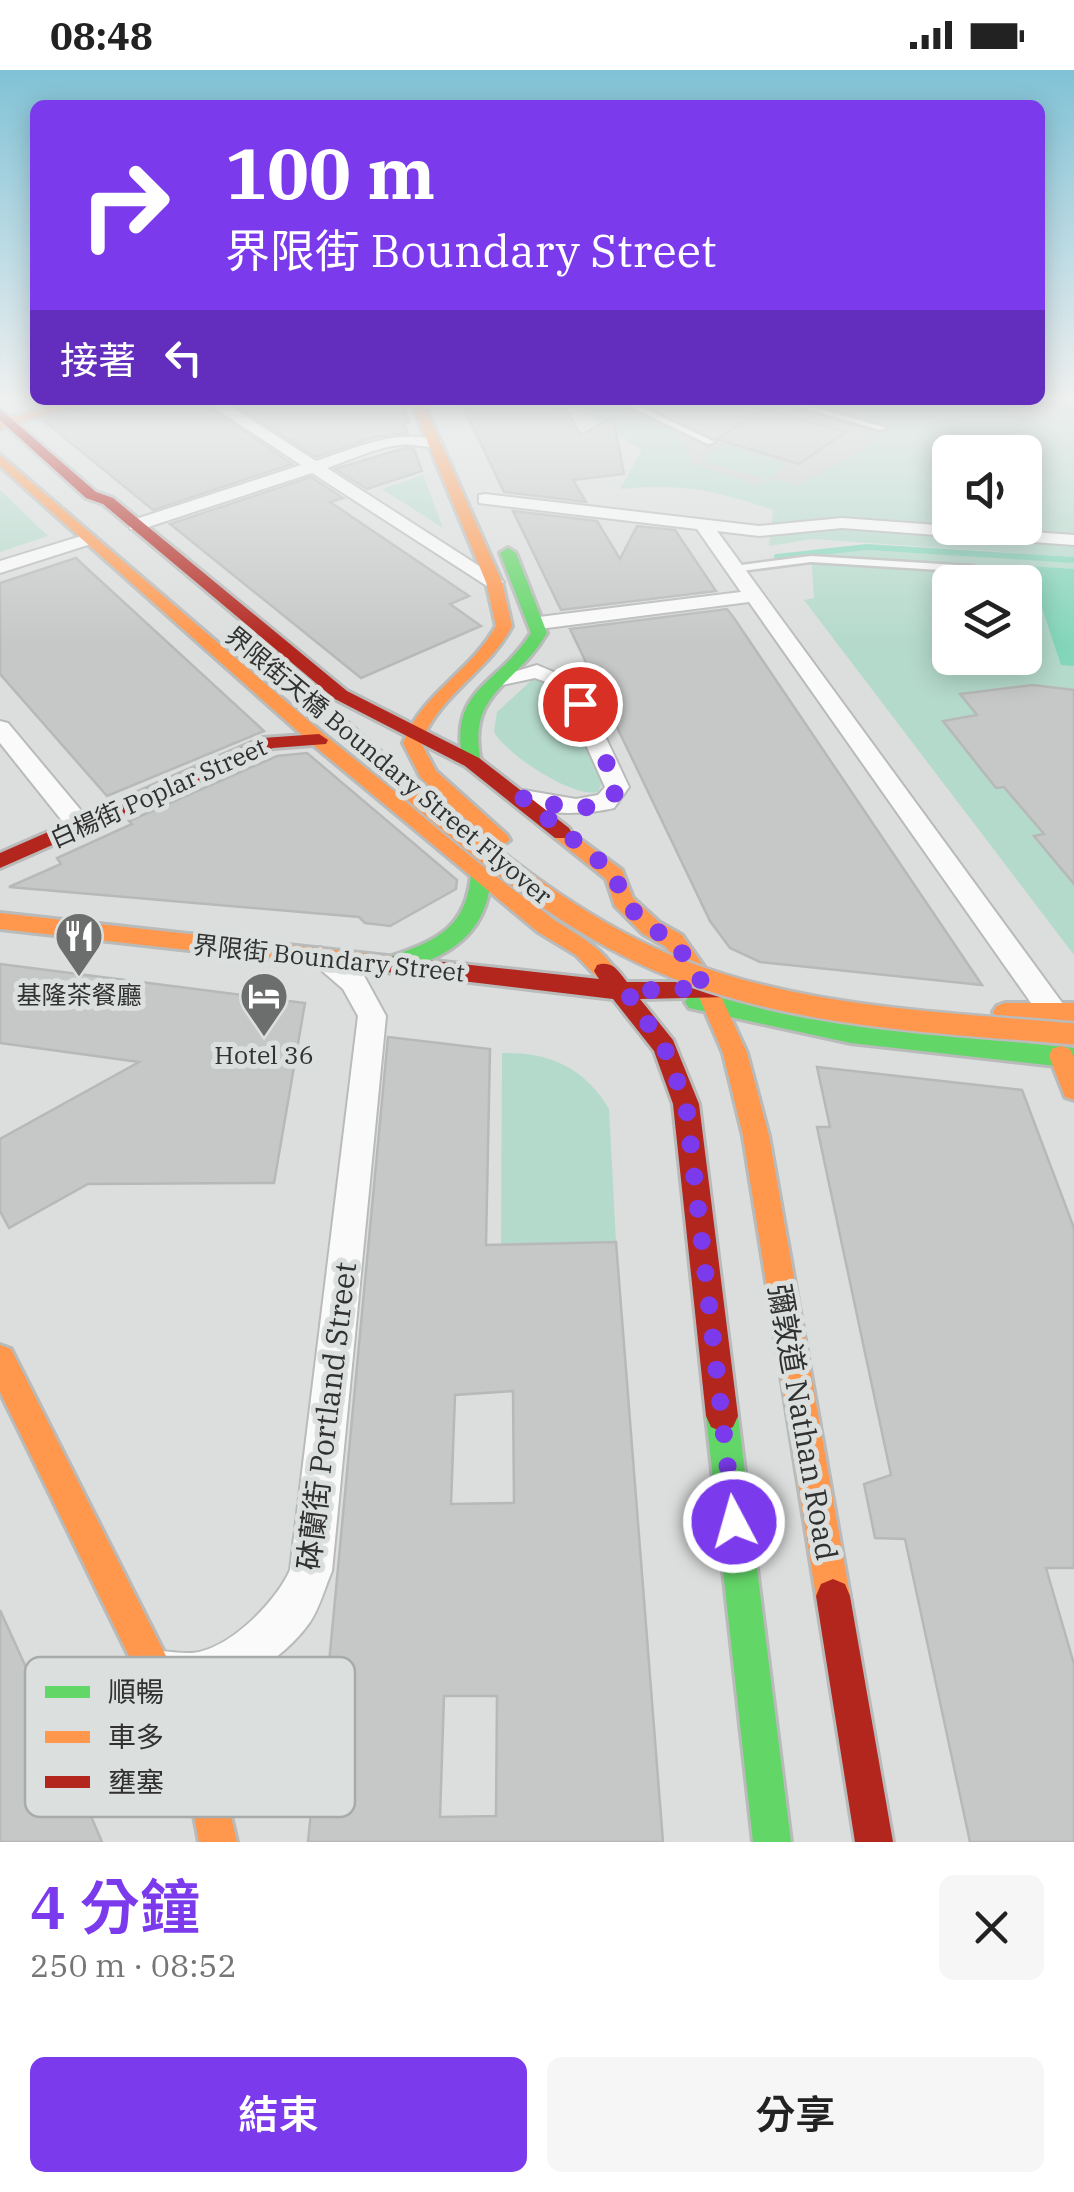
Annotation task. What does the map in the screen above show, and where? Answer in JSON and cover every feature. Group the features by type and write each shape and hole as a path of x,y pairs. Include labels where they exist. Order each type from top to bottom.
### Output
{"main road":[{"path":"23,479 318,740 546,926 584,949 626,991 664,1047 686,1104 772,1842"},
{"path":"64,479 88,502 108,501 340,695 472,762 523,798 615,874 654,895 671,923 674,941"},
{"path":"450,479 494,582 504,617 498,643 434,696 413,732 418,759 428,774 541,879 576,924 584,949"},
{"path":"472,762 461,735 464,717 532,652 539,623 475,479"},
{"name":"界限街天橋 Boundary Street Flyover","path":"88,502 496,858 549,900 630,948 704,979 796,1003 1074,1034"},
{"name":"白楊街 Poplar Street","path":"0,861 270,742 318,740"},
{"path":"392,965 446,946 465,931 478,913 484,893 482,874"},
{"path":"615,874 630,910 674,941"},
{"name":"界限街 Boundary Street","path":"0,921 626,991 658,991 710,998 851,1034 1067,1057"},
{"name":"彌敦道 Nathan Road","path":"674,941 710,998 734,1054 756,1136 874,1842"},
{"name":"界限街 Boundary Street","path":"710,998 792,989 995,1012 1064,1012"},
{"path":"1067,1057 1074,1090"},
{"path":"4,1369 146,1657"},
{"path":"213,1817 218,1842"}],"street":[{"path":"136,525 276,479"},
{"path":"334,479 494,582"},
{"path":"484,499 760,531 842,523 1074,540"},
{"path":"702,524 1064,1012"},
{"path":"0,567 88,538"},
{"path":"539,623 754,596"},
{"path":"502,679 538,671 569,683 616,787 606,802 588,806 523,798"},
{"path":"0,728 80,826"},
{"name":"砵蘭街 Portland Street","path":"231,1657 285,1618 311,1571 372,1016 368,998 356,982 320,958"},
{"path":"0,1424 4,1369"}],"lane":[{"path":"734,569 811,559 932,566"}],"shaded area":[{"path":"424,479 443,528 382,489"},
{"path":"626,479 738,479 756,485 777,479 796,486 810,479 932,479 932,545 1042,545 1042,479 1074,479 1074,557 812,539 769,546 773,510 698,490 620,489"},
{"path":"699,479 823,479 761,497"},
{"path":"0,490 48,536 0,552"},
{"path":"866,550 1074,562 1074,955 804,600 814,598 811,555"},
{"path":"1042,567 1074,569 1074,666 1061,665 1042,608"},
{"path":"534,678 560,684 603,781 598,792 573,789 542,773 512,752 494,732 497,712"},
{"path":"502,1053 535,1055 564,1065 588,1082 609,1109 616,1242 501,1245"}],"building":[{"path":"115,479 248,479 153,510"},
{"path":"314,479 343,498 330,502 469,596 450,604 481,626 361,678 170,524"},
{"path":"351,479 398,479 367,489"},
{"path":"498,479 584,479 573,480 586,502 504,492"},
{"path":"513,511 597,521 620,559 637,526 675,530 716,591 561,610"},
{"path":"76,558 264,731 107,796 0,674 0,583"},
{"path":"727,609 982,985 760,962 730,948 710,921 570,629"},
{"path":"1033,685 1074,690 1074,884 1034,836 1044,834 1004,787 996,788 943,721 977,715 960,694"},
{"path":"307,753 457,880 456,889 390,926 365,923 359,917 9,887 61,864 57,858 132,824 129,821 277,756"},
{"path":"0,964 305,1003 274,1183 88,1184 9,1228 0,1211 0,1139 139,1062 0,1043"},
{"path":"388,1037 490,1049 486,1245 616,1242 663,1842 308,1842 310,1817 355,1817 355,1657 330,1657","holes":["513,1391 514,1503 451,1504 455,1395","444,1696 497,1696 496,1816 440,1817"]},
{"path":"817,1067 1022,1090 1074,1228 1074,1568 1046,1568 1074,1664 1074,1842 970,1842 905,1539 875,1538 864,1484 891,1475 817,1127 830,1127"},
{"path":"0,1610 25,1665 25,1817 91,1817 102,1842 0,1842"}],"waterway":[{"path":"777,557 867,547 1074,560"}],"traffic: fast":[{"path":"472,762 467,738 476,704 528,652 539,633 508,553"},
{"path":"397,963 457,934 475,909 481,874"},
{"path":"697,1002 851,1034 1074,1058"},
{"path":"722,1416 772,1842"}],"traffic: slow":[{"path":"22,479 319,740 546,926 584,949 605,971"},
{"path":"450,479 494,582 504,626 483,658 429,709 412,743 428,774 500,840"},
{"path":"341,727 479,847 552,902 630,948 682,971 736,988 847,1011 1074,1034"},
{"path":"562,833 615,875 623,901 651,928 674,941 706,987 735,1053 756,1136 833,1596"},
{"path":"0,921 378,963"},
{"path":"1005,1012 1074,1012"},
{"path":"1061,1056 1074,1090"},
{"path":"0,1360 148,1657"},
{"path":"213,1817 218,1842"}],"traffic: jam":[{"path":"73,479 91,495 108,501 341,695 472,762 562,833"},
{"path":"0,861 270,742 319,740"},
{"path":"378,963 625,991 730,988"},
{"path":"605,971 664,1047 686,1104 722,1416"},
{"path":"833,1596 874,1842"}],"place":[{"name":"基隆茶餐廳","path":"79,978"},
{"name":"Hotel 36","path":"264,1038"}],"route":[{"path":"580,704 615,782 612,798 576,806 523,798 615,874 623,901 651,928 674,941 706,988 626,991 664,1047 686,1104 734,1522"}]}
